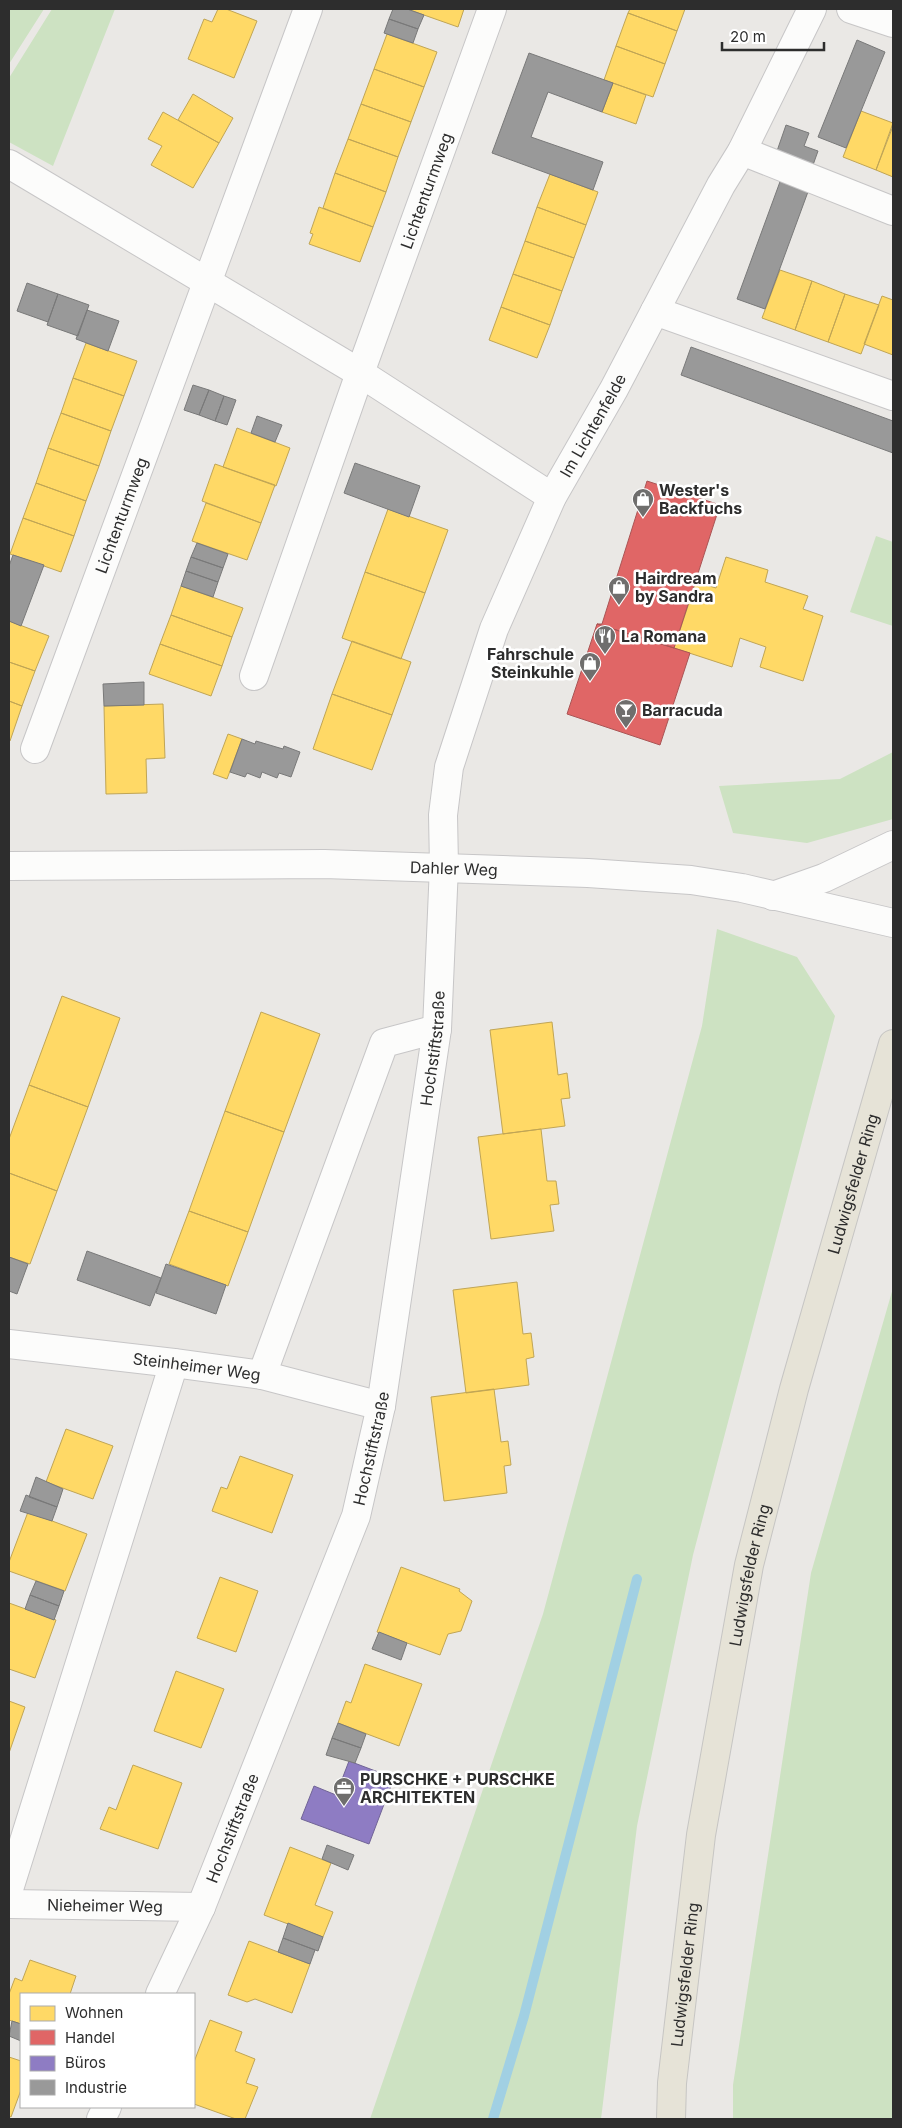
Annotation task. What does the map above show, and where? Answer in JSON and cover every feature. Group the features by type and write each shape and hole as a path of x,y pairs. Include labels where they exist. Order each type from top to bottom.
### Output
{"main road":[{"name":"Ludwigsfelder Ring","path":"671,2119 672,2083 701,1835 748,1565 794,1389 893,1044"}],"street":[{"name":"Lichtenturmweg","path":"35,749 206,281 308,9"},
{"name":"Lichtenturmweg","path":"254,676 360,373 492,9"},
{"name":"Im Lichtenfelde","path":"444,866 443,815 449,767 494,629 552,497 614,389 721,185 742,151 812,9"},
{"path":"852,9 893,23"},
{"path":"742,151 893,211"},
{"path":"9,164 360,373 552,497"},
{"path":"655,311 893,396"},
{"path":"773,896 824,878 893,845"},
{"name":"Dahler Weg","path":"9,866 324,864 444,866 588,872 691,880 742,888 893,923"},
{"name":"Hochstiftstraße","path":"160,1993 201,1907 356,1516 381,1406 436,1029 444,866"},
{"path":"262,1375 384,1043 436,1029"},
{"name":"Steinheimer Weg","path":"9,1344 174,1362 262,1375 381,1406"},
{"path":"9,1888 174,1362"},
{"name":"Nieheimer Weg","path":"9,1904 201,1907"}],"green space":[{"path":"9,9 44,9 9,64"},
{"path":"52,9 115,9 53,166 9,142 9,78"},
{"path":"876,536 893,542 893,626 850,612"},
{"path":"893,752 893,819 807,843 733,833 719,786 840,779"},
{"path":"717,929 797,957 835,1016 693,1555 637,1826 601,2119 370,2119 543,1614 702,1026"},
{"path":"893,1288 893,2119 733,2119 733,2085 811,1573"}],"building: Wohnen":[{"path":"218,9 226,9 257,21 234,78 188,59 204,19 212,22"},
{"path":"407,9 464,9 458,27"},
{"path":"630,9 685,9 677,31 628,13"},
{"path":"628,13 677,31 665,64 616,46"},
{"path":"387,34 437,52 424,87 374,69"},
{"path":"616,46 665,64 653,97 604,80"},
{"path":"374,69 424,87 411,122 361,104"},
{"path":"613,83 646,95 636,124 602,112"},
{"path":"193,94 233,118 219,143 178,120"},
{"path":"361,104 411,122 398,157 348,139"},
{"path":"861,111 893,123 876,170 843,157"},
{"path":"163,112 219,143 193,188 151,165 162,146 148,139"},
{"path":"893,126 893,177 876,170"},
{"path":"348,139 398,157 386,192 335,173"},
{"path":"335,173 386,192 373,227 323,208"},
{"path":"550,174 598,192 586,225 537,207"},
{"path":"319,207 373,227 360,262 309,244 313,234 310,233"},
{"path":"537,207 586,225 574,258 525,241"},
{"path":"525,241 574,258 562,291 513,274"},
{"path":"780,270 812,281 795,330 762,318"},
{"path":"513,274 562,291 550,325 501,307"},
{"path":"812,281 845,294 828,342 795,330"},
{"path":"845,294 879,305 861,354 828,342"},
{"path":"882,296 893,300 893,355 864,344"},
{"path":"501,307 550,325 537,358 489,340"},
{"path":"86,343 137,361 124,396 73,378"},
{"path":"73,378 124,396 111,431 61,413"},
{"path":"61,413 111,431 99,466 48,448"},
{"path":"237,428 290,448 276,486 223,467"},
{"path":"48,448 99,466 86,501 36,483"},
{"path":"215,464 275,485 261,523 202,501"},
{"path":"36,483 86,501 74,536 23,518"},
{"path":"206,503 261,523 247,560 192,541"},
{"path":"388,509 448,530 425,593 365,572"},
{"path":"23,518 74,536 61,572 10,554"},
{"path":"726,557 768,570 765,582 808,596 803,609 823,616 803,681 760,667 766,647 740,638 732,667 674,648 696,582 716,588"},
{"path":"365,572 425,593 401,659 342,638"},
{"path":"181,586 243,608 232,637 171,615"},
{"path":"171,615 232,637 222,666 160,644"},
{"path":"9,621 49,636 35,671 9,662"},
{"path":"352,641 411,662 392,715 332,694"},
{"path":"160,644 222,666 211,696 149,674"},
{"path":"9,662 35,671 22,706 9,701"},
{"path":"332,694 392,715 372,770 313,749"},
{"path":"9,701 22,706 10,741 9,740"},
{"path":"163,704 165,758 146,759 147,793 106,794 104,706"},
{"path":"228,734 242,739 227,779 213,774"},
{"path":"62,996 120,1018 88,1107 29,1085"},
{"path":"261,1012 320,1034 284,1132 225,1111"},
{"path":"552,1022 558,1075 567,1073 570,1098 561,1099 565,1126 503,1134 490,1030"},
{"path":"29,1085 88,1107 57,1191 9,1173 9,1139"},
{"path":"225,1111 284,1132 248,1232 189,1211"},
{"path":"541,1129 547,1181 556,1181 559,1204 550,1205 554,1231 491,1239 478,1137"},
{"path":"9,1173 57,1191 30,1264 9,1257"},
{"path":"189,1211 248,1232 228,1286 169,1264"},
{"path":"517,1282 523,1334 531,1333 534,1357 526,1359 529,1385 466,1393 453,1290"},
{"path":"494,1389 501,1442 508,1441 511,1465 504,1466 507,1493 444,1501 431,1397"},
{"path":"66,1429 113,1446 93,1499 46,1482"},
{"path":"240,1456 293,1475 272,1533 212,1511 221,1487 227,1489"},
{"path":"28,1512 87,1534 65,1591 9,1571 9,1562"},
{"path":"401,1567 460,1589 459,1591 472,1601 461,1631 448,1634 440,1655 377,1632"},
{"path":"220,1577 258,1591 236,1652 197,1638"},
{"path":"9,1603 56,1620 35,1678 9,1669"},
{"path":"365,1664 422,1684 399,1746 338,1723 346,1701 351,1703"},
{"path":"176,1671 224,1689 201,1748 154,1731"},
{"path":"9,1701 25,1707 9,1753"},
{"path":"133,1765 182,1783 158,1849 100,1829 109,1807 116,1810"},
{"path":"290,1847 331,1863 315,1905 333,1912 323,1937 264,1915"},
{"path":"249,1941 310,1964 292,2013 255,1999 247,2002 228,1995"},
{"path":"30,1960 76,1976 70,1993 20,1993 20,2024 9,2020 9,1994 15,1978 22,1981"},
{"path":"210,2020 242,2032 235,2051 255,2059 246,2083 258,2087 245,2119 236,2119 195,2104 195,2059"},
{"path":"9,2057 20,2061 20,2093 11,2117 9,2116"}],"building: Handel":[{"path":"647,481 720,505 674,648 597,624 602,624"},
{"path":"597,624 690,653 660,745 567,714"}],"building: Büros":[{"name":"PURSCHKE + PURSCHKE ARCHITEKTEN","path":"349,1761 394,1778 369,1844 301,1819 314,1786 336,1795"}],"building: Industrie":[{"path":"393,9 407,9 424,15 418,29 389,19"},
{"path":"389,19 418,29 413,43 384,33"},
{"path":"857,40 885,52 846,148 818,137"},
{"path":"529,53 613,83 602,112 548,92 531,137 603,162 593,190 492,153"},
{"path":"786,125 809,133 804,146 818,151 813,165 777,151"},
{"path":"781,179 809,189 765,309 737,299"},
{"path":"27,283 58,294 48,322 17,311"},
{"path":"58,294 89,305 78,336 47,325"},
{"path":"87,310 119,321 108,351 76,339"},
{"path":"691,347 893,421 893,453 681,375"},
{"path":"193,385 209,390 199,415 184,410"},
{"path":"209,390 224,396 215,421 199,415"},
{"path":"224,396 236,400 227,425 215,421"},
{"path":"257,416 282,425 275,442 251,433"},
{"path":"355,463 420,486 409,517 344,493"},
{"path":"197,543 228,554 223,568 191,557"},
{"path":"13,555 44,565 21,626 9,621 9,566"},
{"path":"191,557 223,568 218,582 186,571"},
{"path":"186,571 218,582 213,597 181,586"},
{"path":"144,682 144,705 104,706 103,684"},
{"path":"242,739 255,744 256,741 283,749 284,746 300,752 291,777 279,773 277,778 262,772 260,778 247,773 245,777 230,772"},
{"path":"87,1251 161,1278 150,1306 77,1280"},
{"path":"9,1257 28,1264 17,1294 9,1291"},
{"path":"166,1264 226,1285 216,1314 156,1293"},
{"path":"36,1477 63,1489 57,1507 29,1497"},
{"path":"26,1495 57,1507 52,1521 20,1511"},
{"path":"36,1581 64,1591 59,1606 30,1595"},
{"path":"30,1595 59,1606 54,1620 25,1609"},
{"path":"379,1632 407,1643 401,1660 372,1649"},
{"path":"338,1723 366,1734 361,1748 332,1738"},
{"path":"332,1738 361,1748 355,1763 326,1755"},
{"path":"327,1845 354,1855 348,1870 322,1859"},
{"path":"288,1923 323,1937 318,1951 283,1938"},
{"path":"283,1938 315,1950 310,1964 278,1952"},
{"path":"12,2021 20,2024 20,2041 9,2036"}],"waterway":[{"path":"493,2119 524,2016 637,1579"}],"place":[{"name":"Wester's Backfuchs","path":"643,518"},
{"name":"Hairdream by Sandra","path":"619,606"},
{"name":"La Romana","path":"605,655"},
{"name":"Fahrschule Steinkuhle","path":"590,682"},
{"name":"Barracuda","path":"626,729"},
{"name":"PURSCHKE + PURSCHKE ARCHITEKTEN","path":"344,1807"}]}
